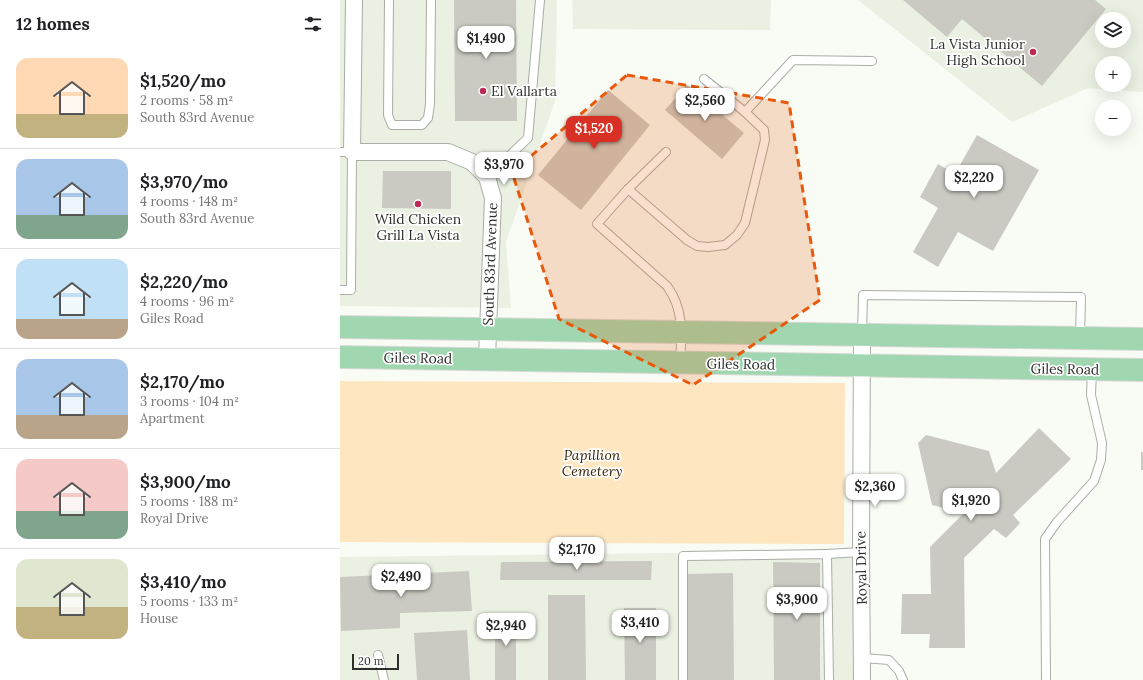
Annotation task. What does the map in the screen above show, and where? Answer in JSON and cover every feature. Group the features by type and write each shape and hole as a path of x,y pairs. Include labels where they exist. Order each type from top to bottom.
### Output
{"main road":[{"path":"340,327 1143,339"},
{"name":"Giles Road","path":"340,357 1143,370"}],"street":[{"path":"346,152 354,0"},
{"name":"South 83rd Avenue","path":"346,152 448,152 472,162 487,177 493,198 486,359"},
{"name":"Royal Drive","path":"862,336 862,680"}],"lane":[{"path":"389,0 388,115 392,125 422,125 428,118 430,104 431,0"},
{"path":"487,177 528,138 540,0"},
{"path":"745,112 793,60 872,61"},
{"path":"628,189 686,240 697,246 708,248 725,245 737,235 745,223 765,140 764,130 745,112 704,79"},
{"path":"340,290 351,290 346,152"},
{"path":"666,152 628,189 597,224 666,286 675,298 682,333 680,363"},
{"path":"862,336 863,295 1081,297 1080,338"},
{"path":"1046,680 1045,539 1057,522 1094,481 1100,460 1102,443 1091,395 1092,369"},
{"path":"684,680 683,556 827,554 861,552"},
{"path":"827,554 829,680"},
{"path":"378,655 384,680"},
{"path":"863,658 888,660 903,680"}],"highlighted area":[{"path":"627,75 789,103 820,300 693,385 559,319 512,172"}],"shaded area":[{"path":"340,0 557,0 555,101 506,242 511,308 340,306"},
{"path":"572,0 771,0 770,30 573,29"},
{"name":"La Vista Junior High School","path":"858,0 1143,0 1143,92 1131,91 1131,56 1095,56 1095,89 1088,88 1012,122"},
{"path":"670,553 855,558 864,680 340,680 340,557"}],"green space":[{"name":"Papillion Cemetery","path":"340,381 845,383 844,544 340,542"}],"building":[{"path":"454,0 516,0 517,121 455,121"},
{"path":"903,0 1095,0 1106,9 1104,12 1095,12 1095,22 1042,86 962,19 947,37"},
{"path":"687,85 744,133 722,159 665,110"},
{"path":"608,90 650,125 581,210 538,175"},
{"path":"977,135 1039,170 993,251 958,232 938,267 913,252 938,208 920,197 938,164 955,174"},
{"path":"383,171 451,171 451,209 382,208"},
{"path":"1039,428 1071,459 1013,515 1020,523 1006,538 994,529 964,558 965,648 929,648 930,634 901,634 902,594 931,594 930,547 964,513 932,505 918,443 926,435 989,451 996,473"},
{"path":"1141,452 1143,452 1143,470 1141,470"},
{"path":"652,561 651,580 500,580 501,562"},
{"path":"773,562 820,563 820,680 774,680"},
{"path":"469,571 472,611 400,613 400,628 341,631 340,577"},
{"path":"733,573 734,680 688,680 687,574"},
{"path":"548,595 585,595 586,680 548,680"},
{"path":"624,608 656,608 656,680 625,680"},
{"path":"516,613 516,680 495,680 495,614"},
{"path":"467,630 470,680 417,680 414,633"}],"place":[{"name":"La Vista Junior High School","path":"1033,52"},
{"name":"El Vallarta","path":"483,91"},
{"name":"Wild Chicken Grill La Vista","path":"418,204"}]}
